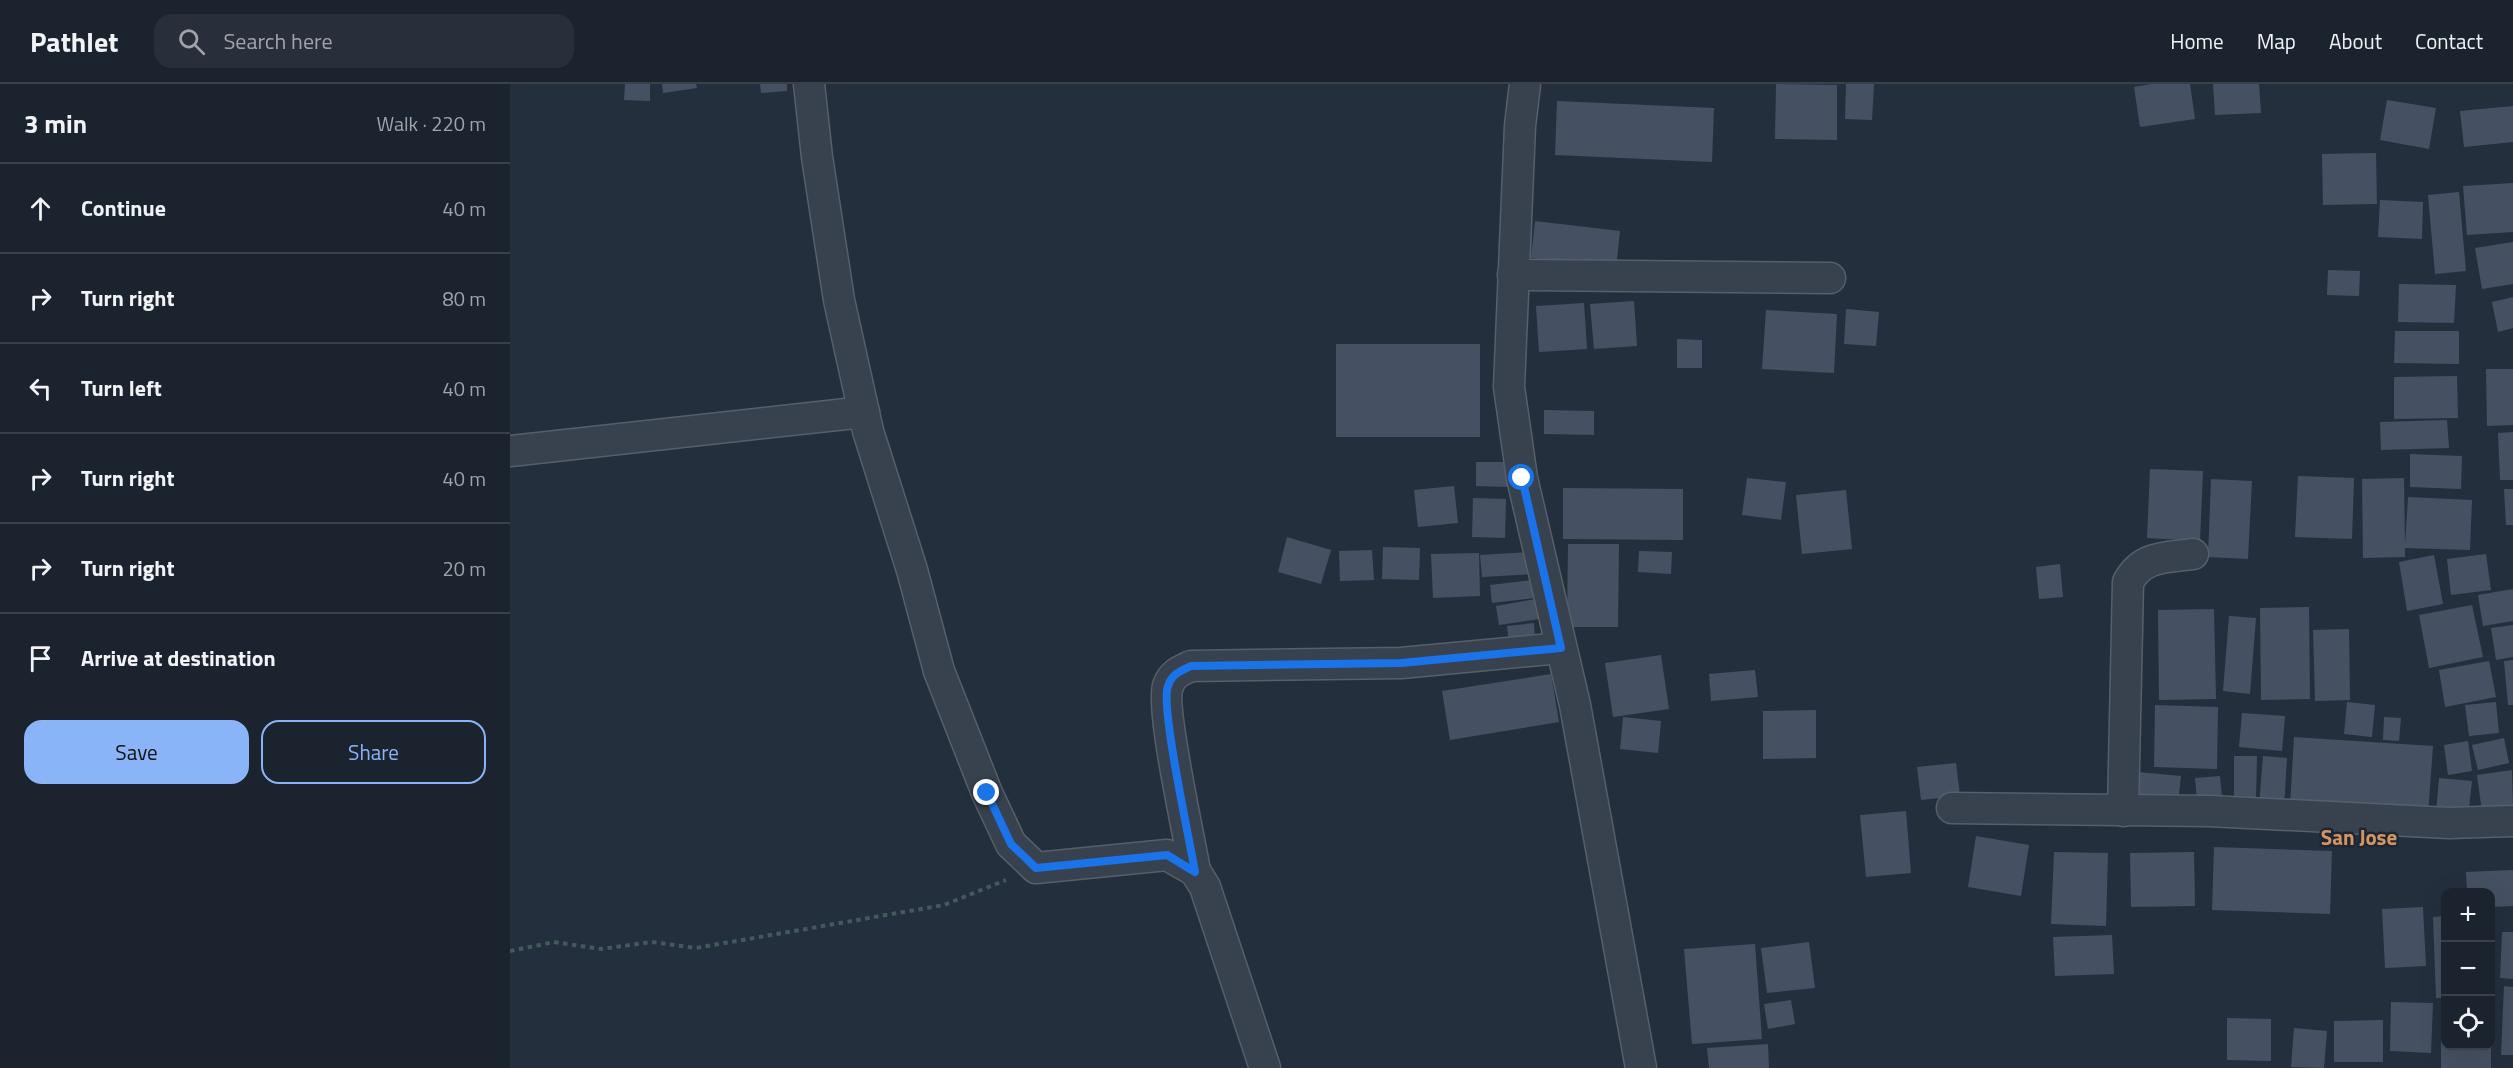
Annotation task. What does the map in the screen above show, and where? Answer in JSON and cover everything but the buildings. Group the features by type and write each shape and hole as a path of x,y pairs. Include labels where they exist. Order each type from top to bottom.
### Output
{"street":[{"path":"809,84 838,300 864,412 939,671 987,793 1011,844 1036,868 1167,855 1195,872"},
{"path":"1525,84 1520,126 1509,387 1522,478 1577,717 1641,1068"},
{"path":"1513,275 1830,278"},
{"path":"510,452 864,412"},
{"path":"2123,811 2128,582 2135,569 2148,561 2193,554"},
{"path":"1265,1068 1205,887 1195,872 1167,716 1167,687 1176,672 1191,666 1401,663 1561,648"},
{"path":"1952,808 2209,811 2449,823 2513,821"}],"path":[{"path":"510,951 554,942 601,949 652,942 696,948 944,905 1036,868"}],"district":[{"name":"San Jose","path":"2359,838"}],"route":[{"path":"987,793 1011,844 1036,868 1167,855 1195,872 1167,716 1167,687 1176,672 1191,666 1401,663 1561,648 1522,478"}]}
